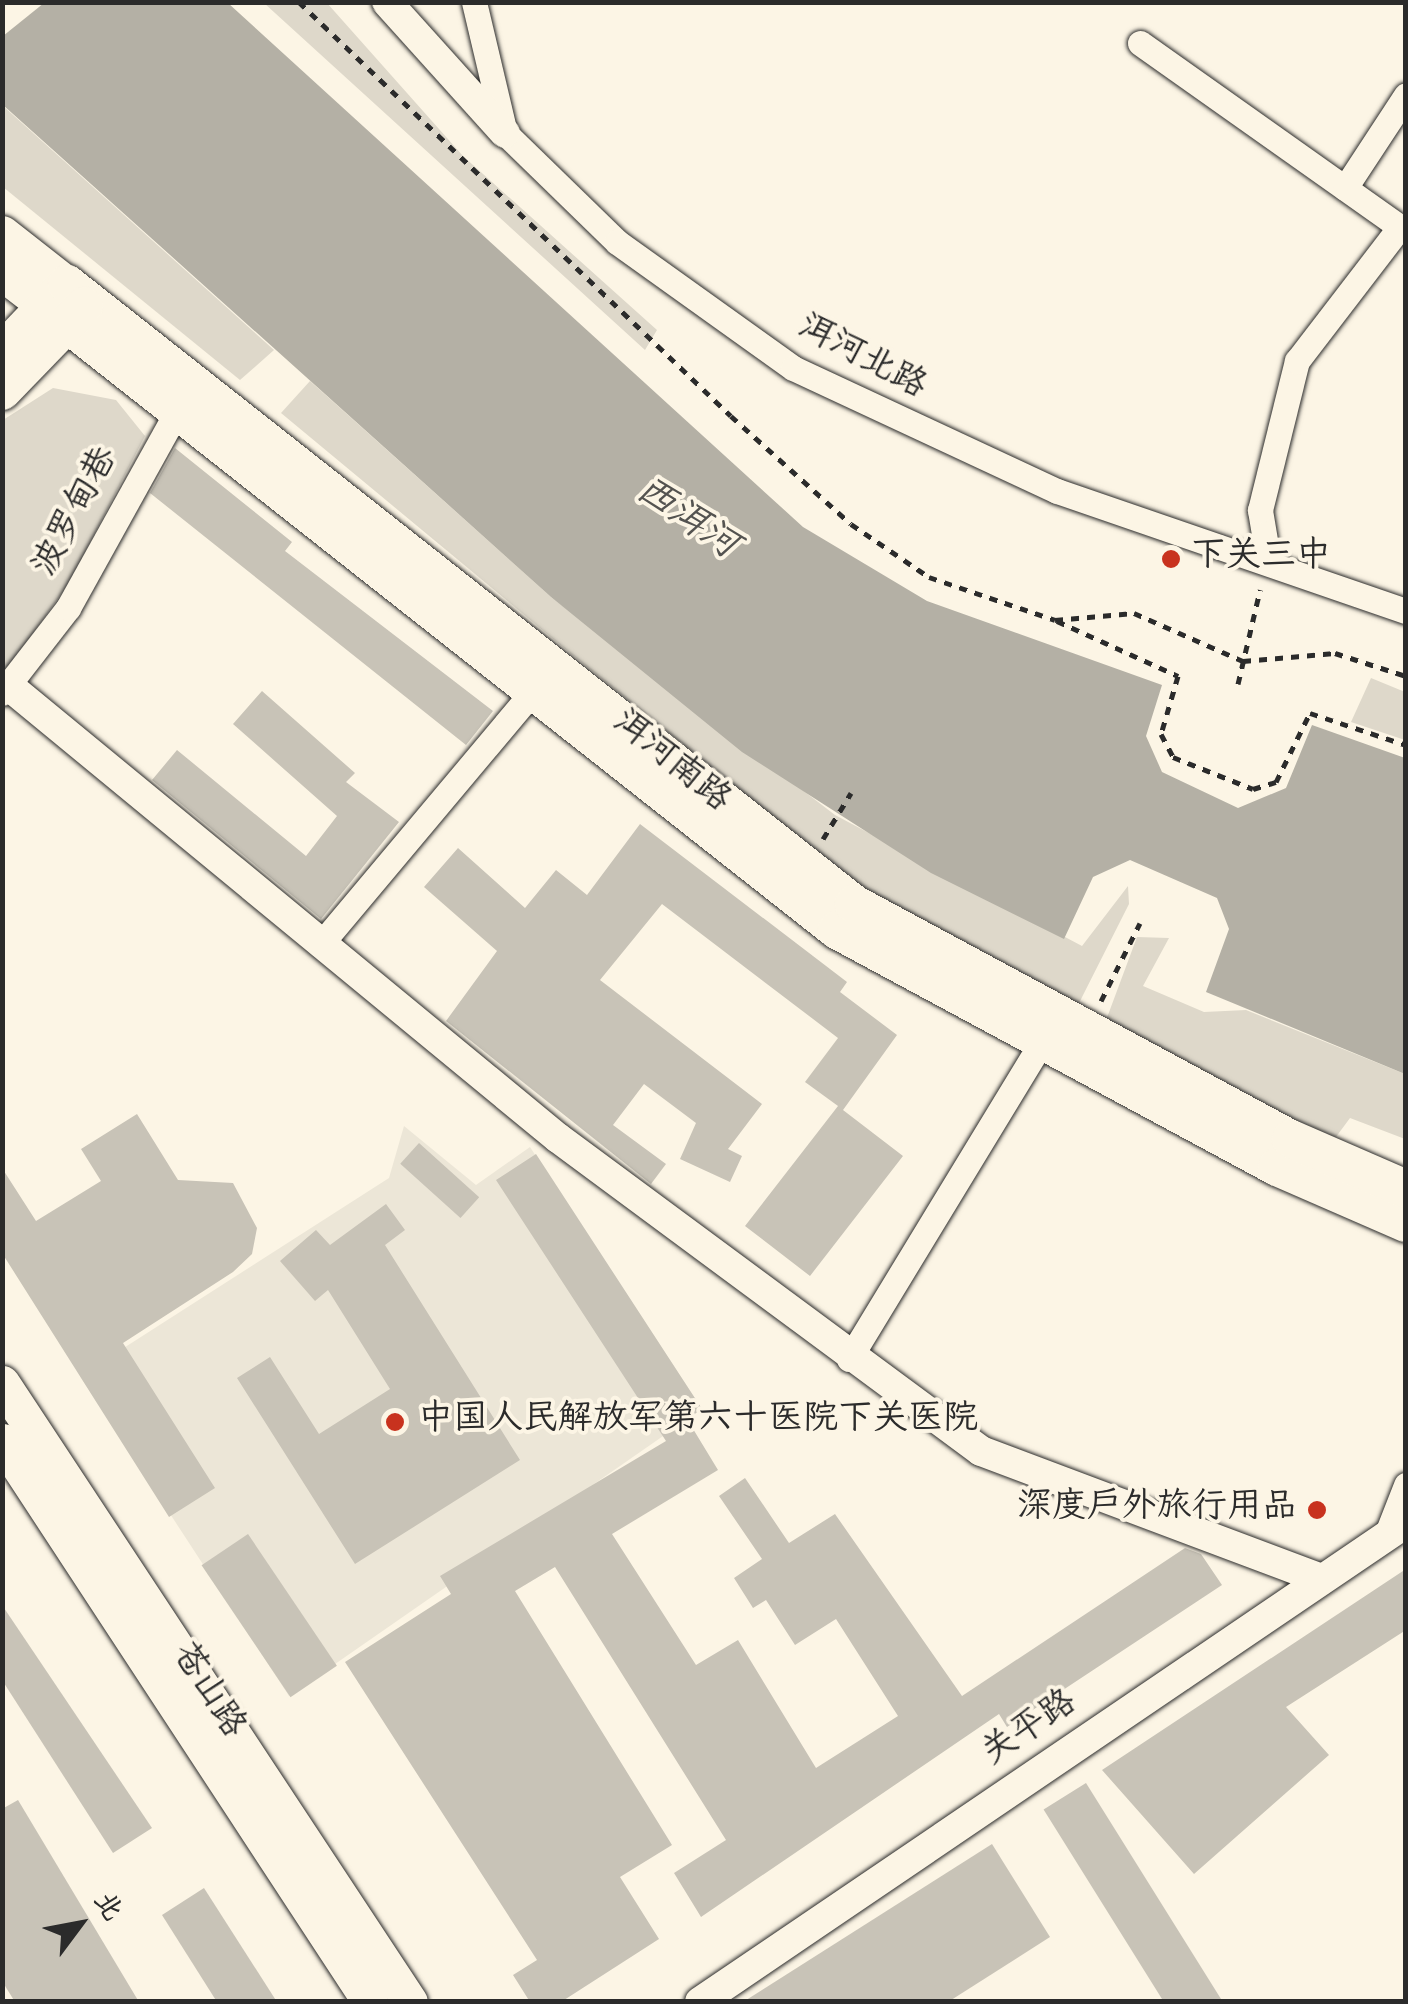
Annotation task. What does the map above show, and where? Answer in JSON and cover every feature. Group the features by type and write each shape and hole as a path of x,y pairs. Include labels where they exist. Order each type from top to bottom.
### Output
{"main road":[{"name":"洱河南路","path":"2,233 67,304 177,411 837,930 1277,1168 1406,1223"},
{"name":"洱河南路","path":"2,273 67,304 800,865 904,933 1087,1030 1406,1189"},
{"path":"2,352 67,304"},
{"path":"2,391 67,304"},
{"name":"苍山路","path":"2,1383 410,2002"},
{"name":"苍山路","path":"2,1441 370,2002"}],"street":[{"name":"洱河北路","path":"387,2 506,133 616,242 792,368 1056,491 1268,558 1406,611"},
{"path":"474,2 506,133"},
{"path":"1140,43 1403,229 1296,360 1260,510 1268,558"},
{"path":"1345,188 1406,96"},
{"name":"波罗甸巷","path":"6,690 68,608 177,411"},
{"path":"6,690 320,945 849,1359 982,1451 1319,1578"},
{"path":"320,945 532,692"},
{"path":"849,1359 1042,1042"},
{"path":"1396,1529 1406,1485"},
{"name":"关平路","path":"700,2002 1396,1529"}],"path":[{"path":"299,2 850,524 929,577 1055,620 1178,676 1162,734 1173,757 1253,789 1276,782 1310,713 1406,745"},
{"path":"1238,684 1268,558"},
{"path":"1055,620 1134,612 1242,661 1335,653 1406,676"},
{"path":"818,846 852,793"},
{"path":"1087,1030 1140,923"}],"shaded area":[{"path":"264,3 327,3 463,156 657,330 645,350"},
{"path":"2,105 274,350 240,380 3,187"},
{"path":"310,381 551,597 835,815 1082,946 1128,886 1129,904 1075,1011 867,892 569,652 281,413"},
{"path":"53,388 116,400 145,436 69,583 3,675 3,420"},
{"path":"1371,678 1405,692 1405,740 1351,722"},
{"path":"1137,937 1169,938 1143,986 1204,1012 1246,1010 1405,1074 1405,1139 1350,1118 1333,1141 1105,1023"},
{"name":"中国人民解放军第六十医院下关医院","path":"404,1126 476,1185 530,1147 702,1409 289,1696 80,1376 389,1178"}],"water":[{"name":"西洱河","path":"3,3 228,3 803,527 927,601 1162,685 1146,736 1162,772 1238,808 1286,788 1312,725 1405,758 1405,1074 1206,992 1229,929 1217,898 1130,860 1093,877 1064,939 931,873 742,752 551,597 3,105"}],"pier":[{"path":"3,2 44,2 44,3 3,36"}],"building":[{"path":"175,448 292,542 285,551 493,711 466,745 150,493"},
{"path":"262,691 355,773 346,782 399,822 321,919 152,780 177,750 306,856 337,816 233,724"},
{"path":"640,824 847,982 840,992 897,1035 843,1110 903,1156 810,1276 745,1226 838,1106 805,1082 838,1038 662,904 600,980 762,1104 728,1149 742,1156 730,1182 680,1159 696,1123 644,1084 613,1125 666,1164 651,1184 446,1021 497,951 424,887 458,848 525,908 556,870 587,895"},
{"path":"137,1114 178,1180 233,1183 257,1228 252,1254 233,1272 123,1343 215,1488 169,1517 2,1253 2,1168 36,1221 101,1181 81,1149"},
{"path":"419,1143 479,1197 460,1218 400,1164"},
{"path":"536,1154 702,1409 687,1419 718,1470 612,1534 696,1665 738,1640 816,1768 898,1716 836,1619 795,1645 766,1600 753,1608 734,1578 762,1559 719,1496 745,1478 789,1543 835,1514 962,1696 1185,1548 1201,1554 1222,1585 1007,1727 999,1714 701,1917 674,1873 726,1840 555,1567 515,1591 672,1845 620,1877 659,1939 561,2002 530,2002 513,1975 537,1960 345,1662 451,1594 440,1576 666,1441 496,1180"},
{"path":"386,1204 405,1230 385,1245 520,1460 355,1564 237,1378 270,1357 319,1434 390,1389 328,1290 315,1301 280,1261 316,1230 330,1245"},
{"path":"248,1534 337,1666 290,1697 202,1565"},
{"path":"1406,1569 1406,1630 1286,1707 1329,1755 1194,1874 1102,1770"},
{"path":"2,1605 152,1828 113,1853 2,1680"},
{"path":"1086,1783 1223,2002 1164,2002 1044,1809"},
{"path":"18,1800 139,2002 15,2002 2,1981 2,1809"},
{"path":"992,1844 1050,1937 948,2002 743,2002"},
{"path":"204,1888 277,2002 217,2002 162,1915"}],"place":[{"name":"下关三中","path":"1171,559"},
{"name":"中国人民解放军第六十医院下关医院","path":"395,1422"},
{"name":"深度户外旅行用品","path":"1317,1510"}]}
